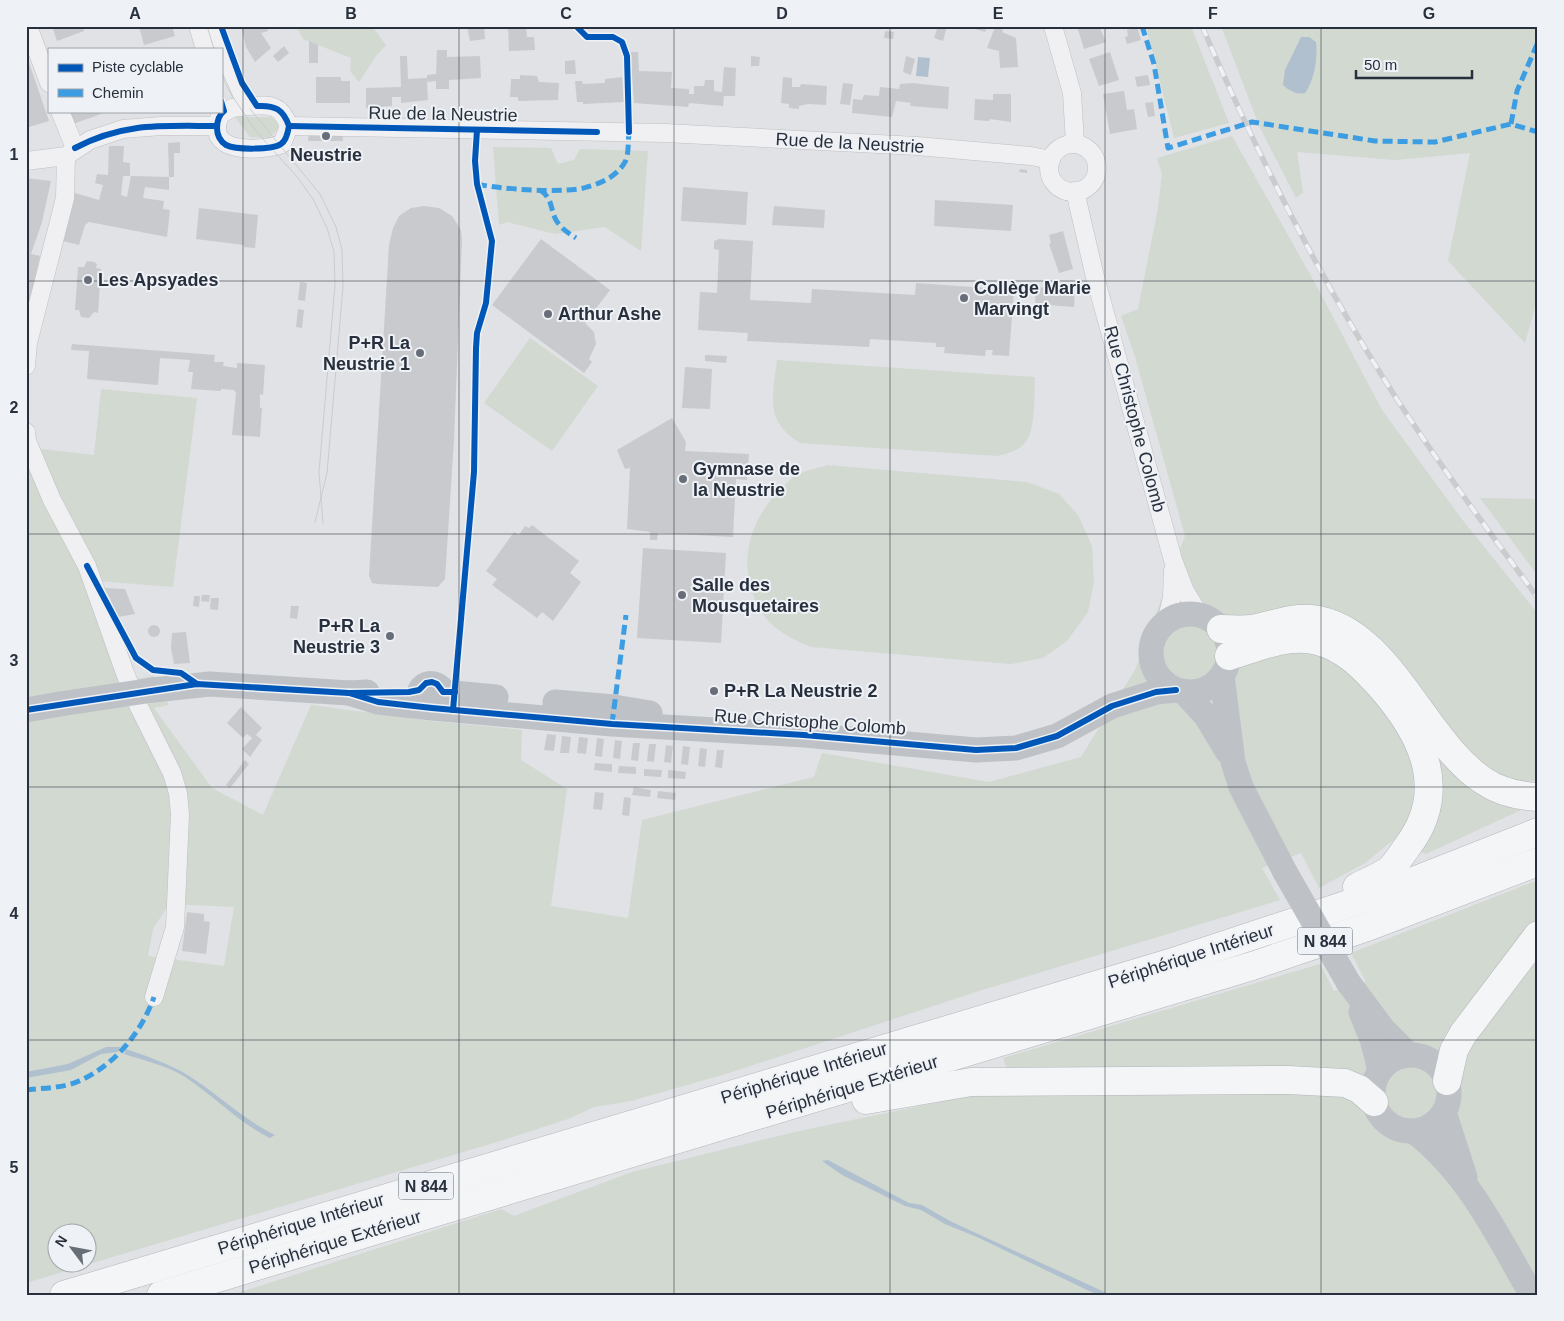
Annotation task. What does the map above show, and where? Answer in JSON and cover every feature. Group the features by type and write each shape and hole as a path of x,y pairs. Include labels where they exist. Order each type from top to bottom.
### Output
{"highway":[{"path":"1211,623 1252,629 1286,620 1312,619 1352,634 1366,644 1439,736 1469,770 1484,782 1503,791 1538,798"},
{"path":"1226,666 1291,638 1317,640 1338,648 1365,669 1398,706 1425,754 1429,774 1430,793 1425,815 1417,834 1389,870 1345,893 1272,917 1253,937"},
{"name":"Périphérique Intérieur","path":"64,1295 1253,937 1388,891 1538,832"},
{"name":"Périphérique Extérieur","path":"161,1295 1252,966 1370,926 1538,862"},
{"path":"1447,1081 1454,1050 1463,1034 1538,935"},
{"path":"810,1100 829,1109 902,1093 971,1082 1297,1080 1345,1083 1359,1089 1374,1102"}],"main road":[{"path":"1233,762 1226,666 1228,642 1211,623 1183,615 1166,623 1154,639 1152,650 1153,663 1161,679 1180,691 1206,716 1233,762 1241,787 1285,872 1348,982 1383,1029 1408,1054"},
{"name":"Rue Christophe Colomb","path":"1112,706 1153,663"},
{"path":"1180,691 1196,692 1208,688 1226,666"},
{"name":"Rue Christophe Colomb","path":"26,710 153,690 210,684 350,693 378,702 430,700 612,724 763,732 954,749 998,749 1016,748 1057,736 1112,706 1156,692 1180,691"},
{"path":"1348,982 1372,1040 1380,1070"},
{"path":"1408,1054 1432,1061 1440,1069 1447,1081 1449,1095 1444,1112 1432,1124 1412,1130 1402,1130 1390,1125 1379,1114 1374,1102 1373,1087 1380,1070 1393,1059 1408,1054"},
{"path":"1444,1112 1468,1187"},
{"path":"1412,1130 1433,1146 1468,1187 1532,1295"}],"street":[{"path":"28,26 48,80"},
{"path":"198,26 205,48"},
{"path":"215,26 234,80 248,106"},
{"path":"1053,26 1072,93 1075,144"},
{"path":"26,161 70,152 103,135 123,129 161,126 248,106 278,108 286,117 289,126 282,144 272,147 252,148 226,144 219,138 221,113"},
{"path":"26,366 28,343 65,198 70,152 60,112"},
{"name":"Rue de la Neustrie","path":"289,126 665,133 917,146 1031,156 1051,160"},
{"path":"1075,144 1084,146 1091,152 1096,160 1097,169 1090,185 1076,191 1064,190 1053,181 1050,171 1051,160 1062,147 1075,144"},
{"name":"Rue Christophe Colomb","path":"1076,191 1095,277 1173,560 1185,591 1211,623"},
{"path":"27,438 52,500 87,566 125,673 139,707 172,773 178,793 180,814 175,927 154,997"},
{"name":"Rue Christophe Colomb","path":"1166,623 1172,597 1173,560"}],"shaded area":[{"path":"296,26 372,26 386,45 376,56 359,82 350,71 351,58 303,39"},
{"path":"1146,26 1191,26 1229,123 1174,138"},
{"path":"1221,26 1538,26 1538,297 1525,343 1448,261 1470,153 1395,160 1297,152 1303,193 1296,198 1260,128"},
{"path":"235,117 272,117 278,123 278,129 269,138 250,137"},
{"path":"1232,136 1315,283 1382,410 1461,518 1538,614 1538,781 1527,782 1521,810 1426,854 1392,841 1365,863 1319,888 1301,853 1262,868 1280,900 982,990 729,1073 631,1101 594,1107 568,1119 513,1137 98,1261 98,1224 48,1224 48,1274 56,1274 26,1283 26,447 94,455 101,389 197,398 173,587 85,580 121,682 153,676 169,705 154,708 212,788 263,815 311,705 431,721 522,730 521,760 567,789 551,906 628,918 642,820 814,777 822,753 989,782 1081,757 1135,670 1185,536 1135,357 1121,316 1138,309 1158,208 1162,174 1157,158","holes":["169,904 234,907 224,966 148,956 153,929"]},
{"path":"493,147 551,148 558,164 574,160 580,149 648,151 641,251 605,227 555,234 507,222 499,225"},
{"path":"530,338 598,386 552,451 484,403"},
{"path":"777,360 1035,377 1034,412 1029,437 1019,448 997,456 800,443 789,435 776,417 773,397"},
{"path":"827,465 1027,482 1059,494 1078,515 1092,546 1094,581 1088,612 1067,641 1043,658 1011,664 811,647 778,630 762,613 754,597 749,580 747,564 753,532 769,502 791,479 806,471"},
{"path":"1480,498 1538,499 1538,576"},
{"path":"1538,880 1538,1295 231,1295 501,1209 514,1216 632,1172 799,1131 969,1096 1007,1069 1003,1058 1320,964 1334,991 1366,982 1351,953"}],"water":[{"path":"1301,37 1309,37 1316,42 1315,69 1305,93 1296,93 1283,85 1285,70"},
{"path":"918,57 930,58 928,77 916,76"},
{"path":"106,1047 120,1047 118,1052 101,1054 71,1070 26,1078 26,1072 68,1064"},
{"path":"126,1049 164,1063 186,1074 241,1114 275,1135 270,1138 259,1132 185,1077 163,1066 124,1054"},
{"path":"828,1160 909,1203 922,1205 952,1222 1111,1295 1099,1295 1089,1291 977,1237 945,1224 921,1210 905,1206 842,1175 822,1161"}],"building":[{"path":"52,26 83,26 84,31 57,41"},
{"path":"139,26 172,26 175,36 144,45"},
{"path":"241,26 267,26 268,31 261,33 271,48 255,62 246,47"},
{"path":"467,26 484,26 485,39 470,41"},
{"path":"508,26 526,26 527,37 534,37 535,50 509,51"},
{"path":"938,26 947,26 943,41 934,38"},
{"path":"976,26 987,26 985,32 975,29"},
{"path":"1077,26 1099,26 1106,42 1084,49"},
{"path":"995,27 1016,38 1018,67 1000,68 999,51 987,48"},
{"path":"1137,27 1141,40 1127,44 1125,37 1128,36 1127,30"},
{"path":"885,31 894,32 893,39 884,38"},
{"path":"309,41 318,45 318,63 309,63"},
{"path":"284,46 289,53 278,62 273,56"},
{"path":"437,50 447,50 447,57 480,56 481,78 449,80 449,89 436,89 436,81 427,82 428,100 401,103 401,97 392,97 392,106 366,108 366,88 401,87 400,56 407,56 408,79 427,78 427,75 436,74"},
{"path":"630,52 638,52 639,71 672,72 671,88 689,89 689,94 694,94 694,86 704,86 705,80 714,80 714,91 722,92 724,67 736,68 735,96 724,96 723,106 689,103 688,107 634,103"},
{"path":"1110,52 1119,80 1099,86 1089,59"},
{"path":"26,54 49,121 26,128"},
{"path":"751,56 760,57 759,66 751,66"},
{"path":"906,56 915,59 911,75 903,72"},
{"path":"575,60 576,74 565,74 565,61"},
{"path":"520,75 537,76 539,82 559,83 558,100 518,101 518,97 510,97 511,79 520,79"},
{"path":"1148,75 1150,85 1137,87 1135,77"},
{"path":"316,77 341,77 341,81 350,81 350,103 316,103"},
{"path":"622,77 624,102 583,104 583,102 577,102 575,81 582,81 583,84 605,83 605,79"},
{"path":"783,77 792,78 792,87 800,87 801,84 827,86 826,105 808,104 799,106 799,109 789,108 789,104 781,103"},
{"path":"843,83 853,84 850,105 840,104"},
{"path":"912,83 949,87 948,109 910,106 911,103 896,101 892,117 852,113 853,99 862,100 864,95 879,96 880,87 899,89 900,84"},
{"path":"1124,91 1127,110 1134,109 1137,129 1110,134 1103,94"},
{"path":"993,94 1011,94 1011,122 990,119 989,121 974,120 975,99 993,100"},
{"path":"1153,102 1155,116 1148,117 1145,103"},
{"path":"69,112 100,112 101,114 73,124"},
{"name":"Neustrie","path":"309,130 342,131 343,141 308,141"},
{"path":"180,142 180,153 174,153 174,177 169,177 168,143"},
{"path":"109,146 124,146 123,162 130,163 130,176 123,176 121,195 127,197 131,176 169,177 169,190 145,187 143,198 164,201 163,209 170,210 167,237 89,222 85,225 79,245 63,241 75,193 99,200 103,185 95,183 97,174 108,175"},
{"path":"1020,169 1027,170 1027,173 1019,172"},
{"path":"26,178 51,181 42,222 31,254 40,256 28,312"},
{"path":"683,187 748,192 746,225 681,221"},
{"path":"935,200 1013,205 1011,231 934,226"},
{"name":"P+R La Neustrie 1","path":"424,206 439,208 452,216 461,230 462,240 454,440 445,579 438,587 377,584 372,583 369,576 389,245 393,228 399,216 411,208"},
{"path":"774,206 825,210 824,228 772,225"},
{"path":"199,208 258,215 255,248 196,239"},
{"path":"1063,231 1073,269 1059,273 1049,244 1051,243 1049,235"},
{"name":"Arthur Ashe","path":"541,239 610,290 585,323 594,332 596,344 589,359 592,362 584,373 492,305"},
{"name":"Collège Marie Marvingt","path":"719,239 753,241 750,300 811,303 812,289 915,295 916,283 1014,290 1009,356 992,355 993,350 986,350 985,356 944,353 945,347 936,347 936,343 870,339 869,347 747,341 748,333 698,330 700,292 717,293 719,250 714,249 714,241"},
{"path":"87,261 94,262 97,264 96,268 101,269 98,313 94,312 89,318 81,317 79,310 75,310 78,267 84,267"},
{"path":"300,282 307,283 305,301 298,300"},
{"path":"1081,282 1085,288 1082,290 1078,284"},
{"path":"1036,287 1075,290 1074,307 1035,304"},
{"path":"298,309 304,310 302,328 296,327"},
{"path":"72,344 215,355 214,362 224,362 223,366 237,368 237,363 265,365 263,395 260,394 260,408 262,408 260,437 232,435 236,393 234,390 191,389 193,372 188,372 190,360 160,358 158,385 87,379 89,351 71,350"},
{"path":"705,355 727,356 726,363 705,361"},
{"path":"685,367 712,369 710,409 682,408"},
{"name":"Gymnase de la Neustrie","path":"672,418 686,442 685,451 749,454 747,480 736,479 733,537 658,533 657,540 650,540 650,532 627,529 630,468 625,469 617,450"},
{"path":"532,525 579,561 570,573 581,582 553,621 542,612 537,618 492,585 497,579 486,571 514,532 519,535 525,526 529,528"},
{"name":"Salle des Mousquetaires","path":"643,548 726,553 721,643 637,638"},
{"path":"105,588 125,589 135,614 118,617"},
{"path":"202,595 210,595 209,602 201,601"},
{"path":"194,596 200,596 199,607 193,606"},
{"path":"211,598 219,598 218,610 210,609"},
{"path":"291,606 299,606 297,619 290,618"},
{"path":"152,625 156,625 160,631 156,637 152,637 148,633 148,629"},
{"path":"186,632 190,663 174,664 171,648 172,633"},
{"path":"241,707 262,728 256,735 262,740 250,757 242,749 252,738 247,734 243,738 227,723"},
{"path":"547,734 556,735 554,751 544,750"},
{"path":"562,736 571,737 569,753 560,753"},
{"path":"579,737 588,738 586,754 577,753"},
{"path":"597,738 604,739 602,757 595,756"},
{"path":"615,740 622,741 620,759 613,758"},
{"path":"633,743 640,743 638,761 631,760"},
{"path":"649,744 656,744 654,762 647,761"},
{"path":"666,745 673,746 671,763 664,762"},
{"path":"683,746 690,747 688,765 681,764"},
{"path":"700,748 707,749 705,767 698,766"},
{"path":"717,750 724,750 722,768 715,767"},
{"path":"245,760 249,764 230,788 226,785"},
{"path":"595,763 612,764 612,772 594,770"},
{"path":"619,766 636,767 636,774 618,773"},
{"path":"644,769 662,770 661,777 644,776"},
{"path":"668,770 686,772 685,779 668,778"},
{"path":"634,787 651,790 650,797 632,795"},
{"path":"658,791 676,793 675,800 657,798"},
{"path":"595,792 604,793 602,810 593,809"},
{"path":"624,797 631,798 629,816 622,815"},
{"path":"187,912 204,914 204,921 210,922 206,954 182,951"}],"tram line":[{"path":"207,26 214,48"},
{"path":"222,72 233,97 255,130 298,178 313,199 327,228 334,252 335,285 319,472 323,523"},
{"path":"250,109 320,194 336,227 342,250 343,287 327,473 315,522"}],"railway":[{"path":"1202,26 1245,123 1292,218 1370,356 1398,401 1466,500 1538,598"}],"marked path":[{"path":"1142,26 1154,64 1168,148 1252,122 1375,141 1435,142 1511,124 1538,132"},
{"path":"1511,124 1517,91 1538,42"},
{"path":"477,184 516,189 549,190 578,189 593,185 609,178 622,167 627,155 629,132"},
{"path":"540,190 549,199 559,224 576,238"},
{"path":"612,724 626,615"},
{"path":"26,1090 67,1085 79,1081 104,1066 115,1057 134,1035 149,1010 154,997"}],"cycle path":[{"path":"221,26 242,83 257,106 269,106 278,109 287,120 289,126 284,141 276,146 262,148 238,148 226,145 221,140 217,131 217,123 224,111 222,104"},
{"path":"576,26 587,37 613,37 622,42 627,56 629,132"},
{"path":"75,148 110,134 144,127 217,126"},
{"path":"289,126 597,132"},
{"path":"453,710 474,472 477,333 486,303 492,241 477,184 475,161 477,130"},
{"path":"87,566 136,658 153,670 181,673 197,684"},
{"path":"26,710 197,684 349,693 409,692 419,690 426,683 432,682 437,684 443,692 455,692"},
{"path":"349,693 378,702 432,708 612,724 804,735 976,750 1016,748 1057,736 1112,706 1156,692 1176,690"}],"place":[{"name":"Neustrie","path":"326,136"},
{"name":"Les Apsyades","path":"88,280"},
{"name":"Collège Marie Marvingt","path":"964,298"},
{"name":"Arthur Ashe","path":"548,314"},
{"name":"P+R La Neustrie 1","path":"420,353"},
{"name":"Gymnase de la Neustrie","path":"683,479"},
{"name":"Salle des Mousquetaires","path":"682,595"},
{"name":"P+R La Neustrie 3","path":"390,636"},
{"name":"P+R La Neustrie 2","path":"714,691"}]}
